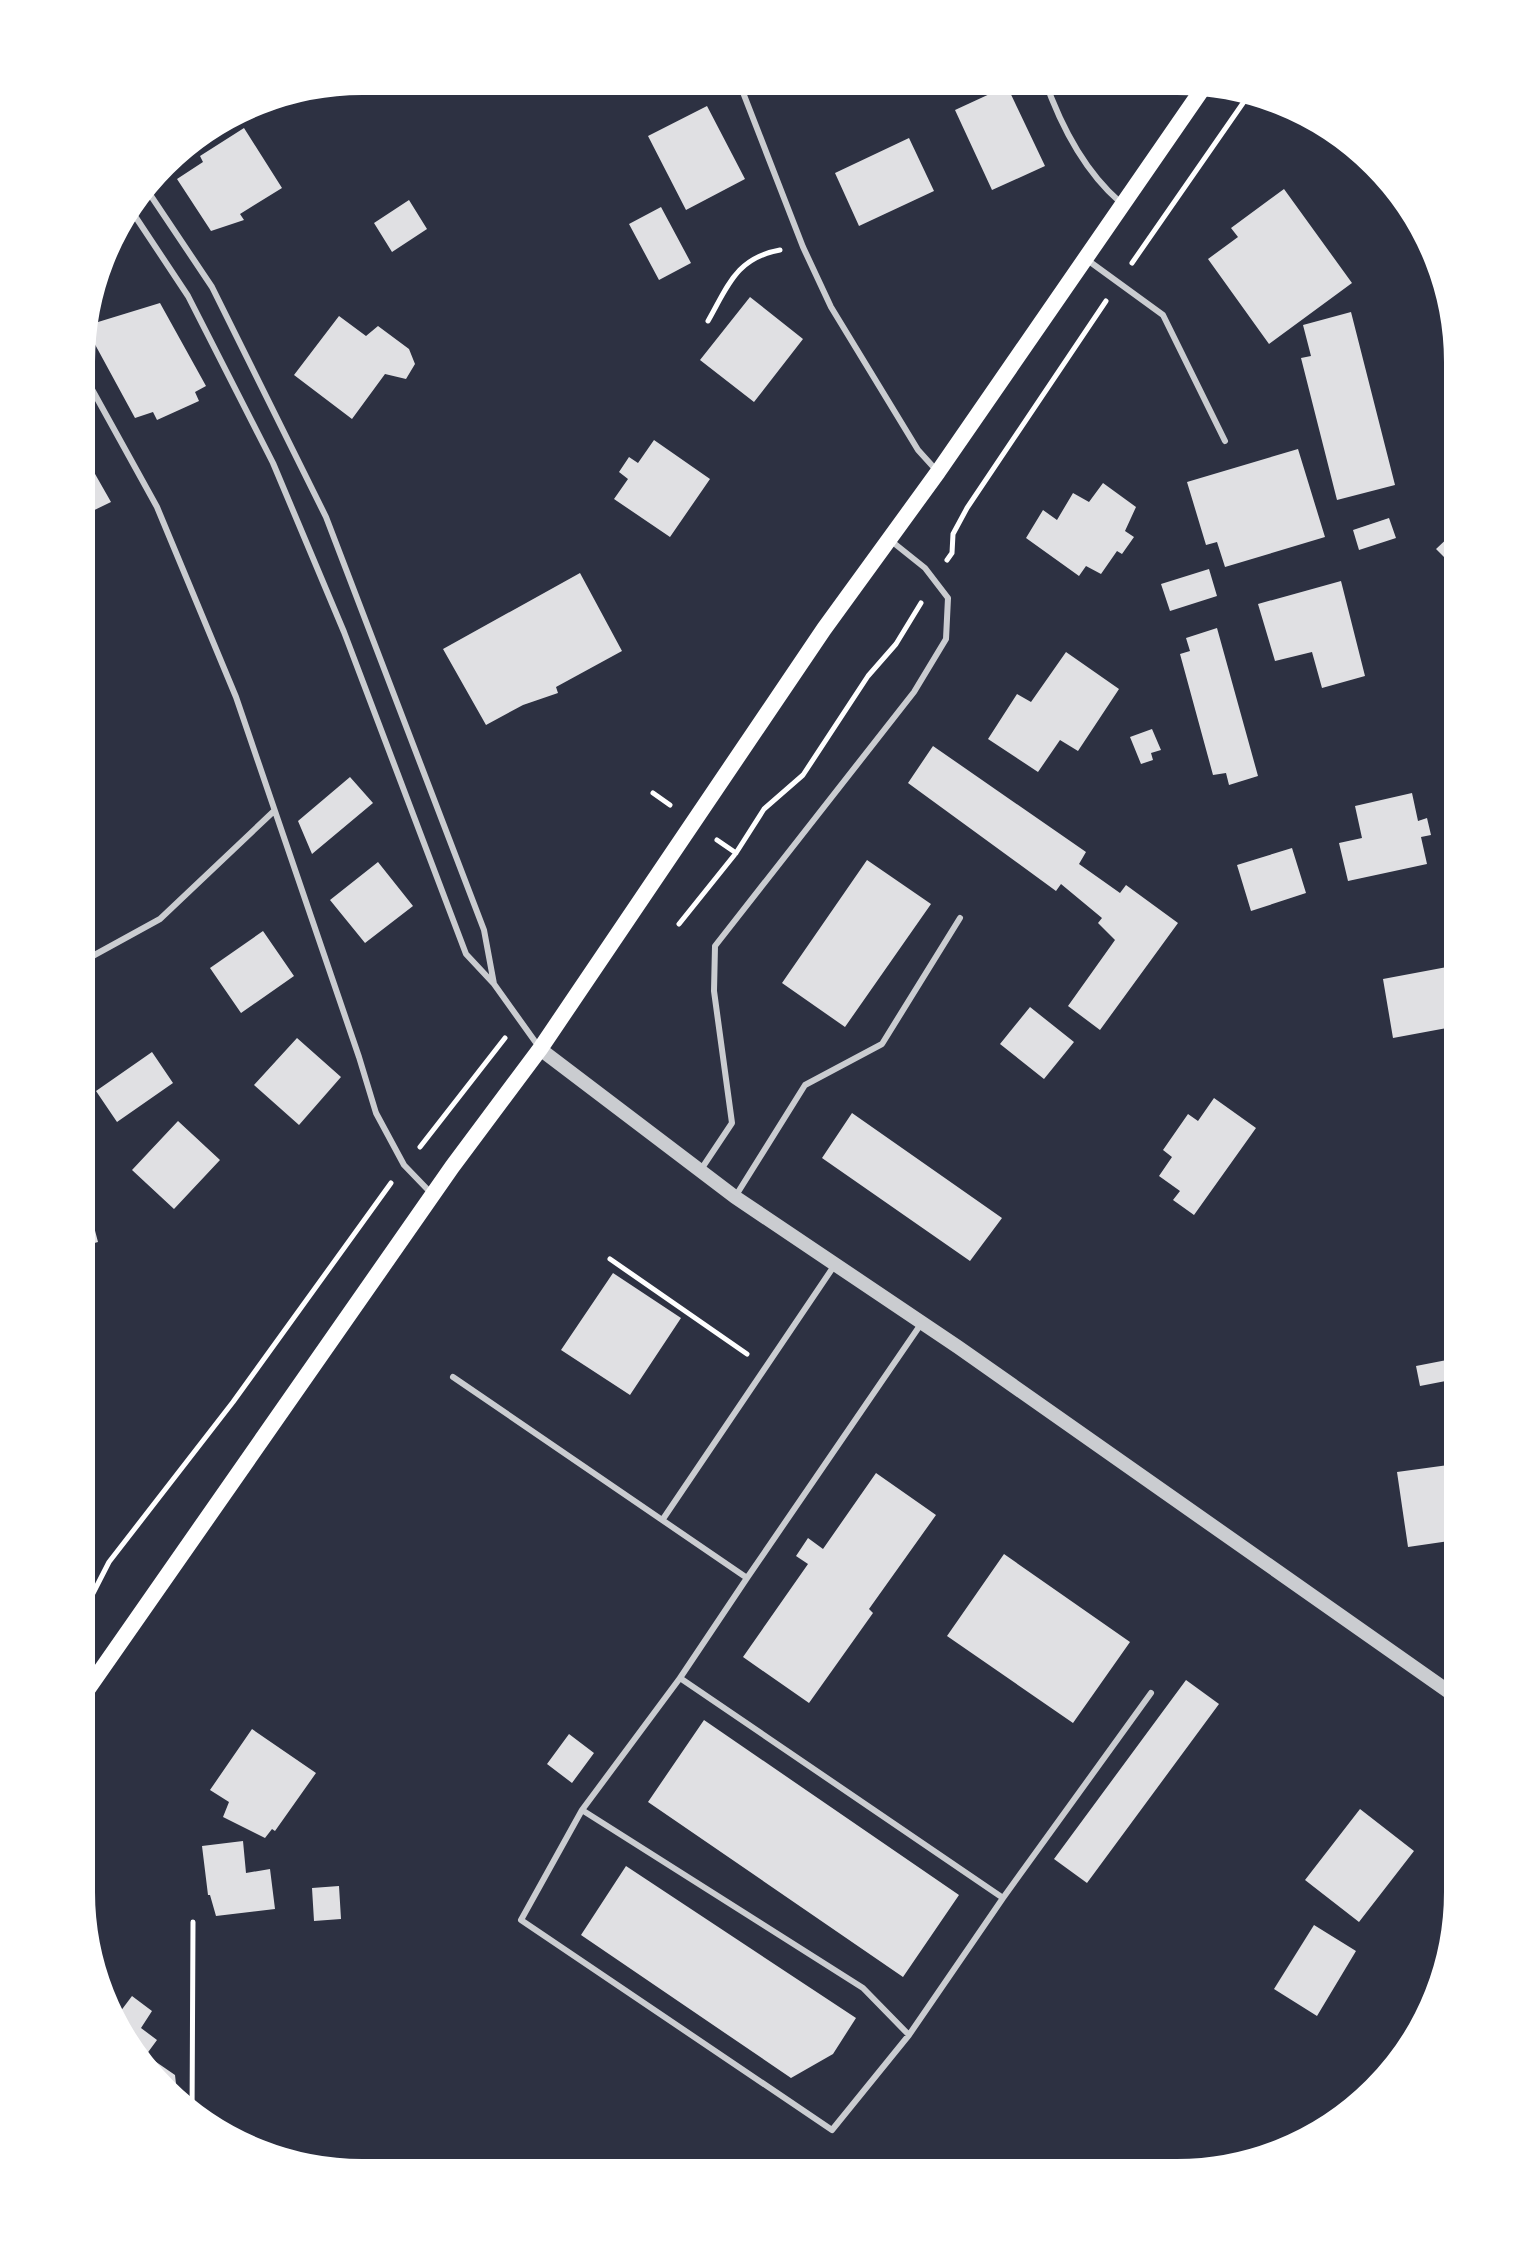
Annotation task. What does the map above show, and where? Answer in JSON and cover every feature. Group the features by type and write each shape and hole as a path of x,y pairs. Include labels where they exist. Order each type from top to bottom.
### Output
{"main road":[{"path":"90,1686 433,1195 540,1049 824,629 938,472 1201,91"}],"street":[{"path":"540,1049 735,1197 1448,1691"}],"lane":[{"path":"1048,90 1058,118 1099,184 1123,205"},
{"path":"742,91 803,247 831,307 918,450 938,472"},
{"path":"149,193 212,287 326,517 484,930 494,984"},
{"path":"134,214 188,296 273,463 344,632 466,954 494,984 540,1049"},
{"path":"1086,259 1163,315 1225,441"},
{"path":"90,386 157,507 236,697 376,1113 404,1165 433,1195"},
{"path":"700,1171 732,1123 714,991 715,946 914,692 946,639 948,598 936,579 890,540"},
{"path":"90,957 160,919 274,811"},
{"path":"735,1197 805,1085 882,1044 960,918"},
{"path":"663,1519 834,1266"},
{"path":"921,1324 680,1678 582,1810 521,1920 832,2130 909,2035 1003,1898 1151,1693"},
{"path":"453,1377 747,1578"},
{"path":"680,1678 1003,1898"},
{"path":"582,1810 863,1988 909,2035"}],"path":[{"path":"679,924 736,853 764,809 803,775 868,676 896,644 952,553 953,534 967,508 1246,99"},
{"path":"708,321 736,272 760,254 803,247"},
{"path":"90,1599 109,1562 233,1402 324,1273 422,1144"},
{"path":"610,1259 766,1366"},
{"path":"192,2104 193,1922"}],"building":[{"path":"998,90 1009,90 1045,166 992,190 955,110"},
{"path":"707,106 745,179 686,210 648,136"},
{"path":"244,128 282,188 240,214 244,220 211,231 177,179 203,162 200,156"},
{"path":"909,138 934,191 859,226 835,173"},
{"path":"1284,189 1352,283 1269,344 1208,259 1238,237 1231,228"},
{"path":"409,200 427,229 392,252 374,223"},
{"path":"661,207 691,263 659,280 629,224"},
{"path":"750,297 803,339 754,402 700,360"},
{"path":"160,303 206,386 195,392 199,401 157,420 153,412 135,418 91,338 92,324"},
{"path":"1351,312 1395,485 1337,500 1301,358 1311,356 1303,325"},
{"path":"339,316 366,336 378,326 409,349 415,364 406,379 385,374 352,419 294,375"},
{"path":"654,440 710,479 670,537 614,499 628,479 619,472 629,457 638,463"},
{"path":"1298,449 1325,537 1225,567 1217,542 1206,545 1187,482"},
{"path":"90,465 111,502 90,512"},
{"path":"1103,483 1136,507 1125,531 1134,537 1122,554 1117,551 1101,574 1086,566 1079,576 1026,538 1043,510 1057,520 1073,493 1089,502"},
{"path":"1389,518 1396,538 1359,550 1353,530"},
{"path":"1449,537 1449,562 1436,549"},
{"path":"1209,569 1217,596 1170,611 1161,584"},
{"path":"580,573 622,651 556,687 558,693 523,705 486,725 443,649"},
{"path":"1341,581 1365,676 1322,688 1312,652 1275,661 1258,604"},
{"path":"1217,628 1258,776 1229,785 1226,773 1213,775 1180,654 1190,651 1186,638"},
{"path":"1066,652 1119,689 1078,751 1060,740 1038,772 988,739 1017,694 1031,702"},
{"path":"1152,729 1161,750 1151,753 1153,760 1141,764 1130,737"},
{"path":"933,746 1086,852 1079,864 1120,893 1126,885 1178,923 1100,1030 1068,1006 1115,940 1098,923 1102,918 1061,884 1056,891 908,783"},
{"path":"350,777 373,803 312,854 298,821"},
{"path":"1412,793 1418,821 1427,818 1431,835 1421,837 1427,864 1348,881 1339,843 1362,838 1355,806"},
{"path":"1292,848 1306,893 1251,911 1237,865"},
{"path":"867,860 931,904 845,1027 782,983"},
{"path":"378,862 413,906 365,943 330,900"},
{"path":"263,931 294,976 241,1013 210,968"},
{"path":"1449,967 1449,1028 1393,1038 1383,979"},
{"path":"1030,1007 1074,1042 1044,1079 1000,1044"},
{"path":"297,1038 341,1077 299,1125 254,1085"},
{"path":"152,1052 173,1083 117,1122 96,1091"},
{"path":"1214,1098 1256,1128 1194,1215 1173,1200 1180,1191 1159,1176 1172,1157 1163,1150 1188,1114 1198,1121"},
{"path":"852,1113 1002,1218 970,1261 822,1158"},
{"path":"178,1121 220,1160 174,1209 132,1170"},
{"path":"90,1212 98,1242 90,1244"},
{"path":"613,1273 681,1318 630,1395 561,1350"},
{"path":"1448,1360 1448,1380 1420,1386 1416,1366"},
{"path":"1448,1465 1448,1541 1408,1547 1397,1472"},
{"path":"876,1473 936,1515 869,1609 873,1613 809,1703 743,1657 808,1564 796,1556 808,1538 823,1549"},
{"path":"1004,1554 1130,1642 1073,1723 947,1636"},
{"path":"1186,1680 1219,1704 1087,1883 1054,1859"},
{"path":"704,1720 959,1895 903,1977 648,1802"},
{"path":"252,1729 316,1773 275,1831 272,1829 265,1838 223,1817 229,1802 210,1790"},
{"path":"569,1734 594,1753 572,1783 547,1764"},
{"path":"1360,1809 1414,1851 1359,1922 1305,1880"},
{"path":"243,1841 246,1873 270,1869 275,1909 216,1916 208,1895 202,1846"},
{"path":"626,1866 856,2018 833,2054 791,2078 581,1935"},
{"path":"339,1886 341,1919 314,1921 312,1888"},
{"path":"1314,1925 1356,1951 1317,2016 1274,1989"},
{"path":"132,1996 152,2011 141,2028 157,2040 146,2055 175,2075 177,2090 146,2058 118,2010 120,2012"}]}
